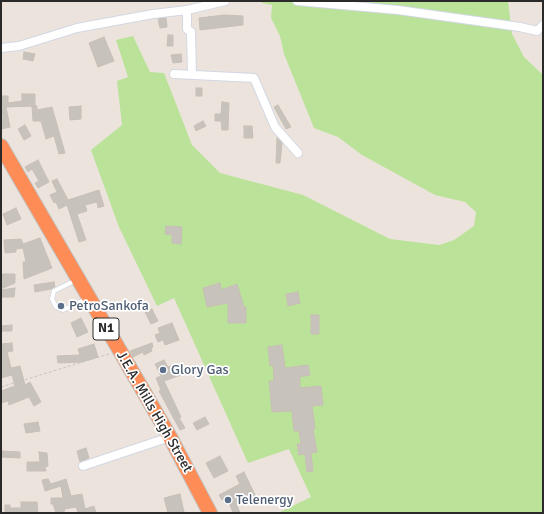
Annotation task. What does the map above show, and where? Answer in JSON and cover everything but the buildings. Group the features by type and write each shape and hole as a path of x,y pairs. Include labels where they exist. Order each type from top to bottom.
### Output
{"highway":[{"name":"J.E.A. Mills High Street","path":"1,146 170,438 210,513"}],"street":[{"path":"1,48 19,46 77,28 153,14 187,10 225,1"},
{"path":"297,1 398,10 512,26 537,31 543,25"},
{"path":"187,10 187,29 191,32 192,75"},
{"path":"174,74 254,78 276,126 298,153"},
{"path":"83,466 170,438"}],"lane":[{"path":"77,279 54,291 52,299 56,307 63,310 88,298"}],"path":[{"path":"1,386 120,351"}],"green space":[{"path":"262,1 508,1 512,34 524,57 543,75 543,513 278,513 311,497 289,449 248,463 174,298 157,306 119,227 91,150 122,125 117,81 128,77 116,40 133,36 150,72 164,73 192,145 220,173 303,195 390,239 439,245 454,240 474,226 476,212 465,202 435,195 362,155 338,137 314,128 284,54 280,36 271,18 272,5 262,3"}],"place":[{"name":"PetroSankofa","path":"61,306"},
{"name":"Glory Gas","path":"163,370"},
{"name":"Telenergy","path":"228,500"}]}
